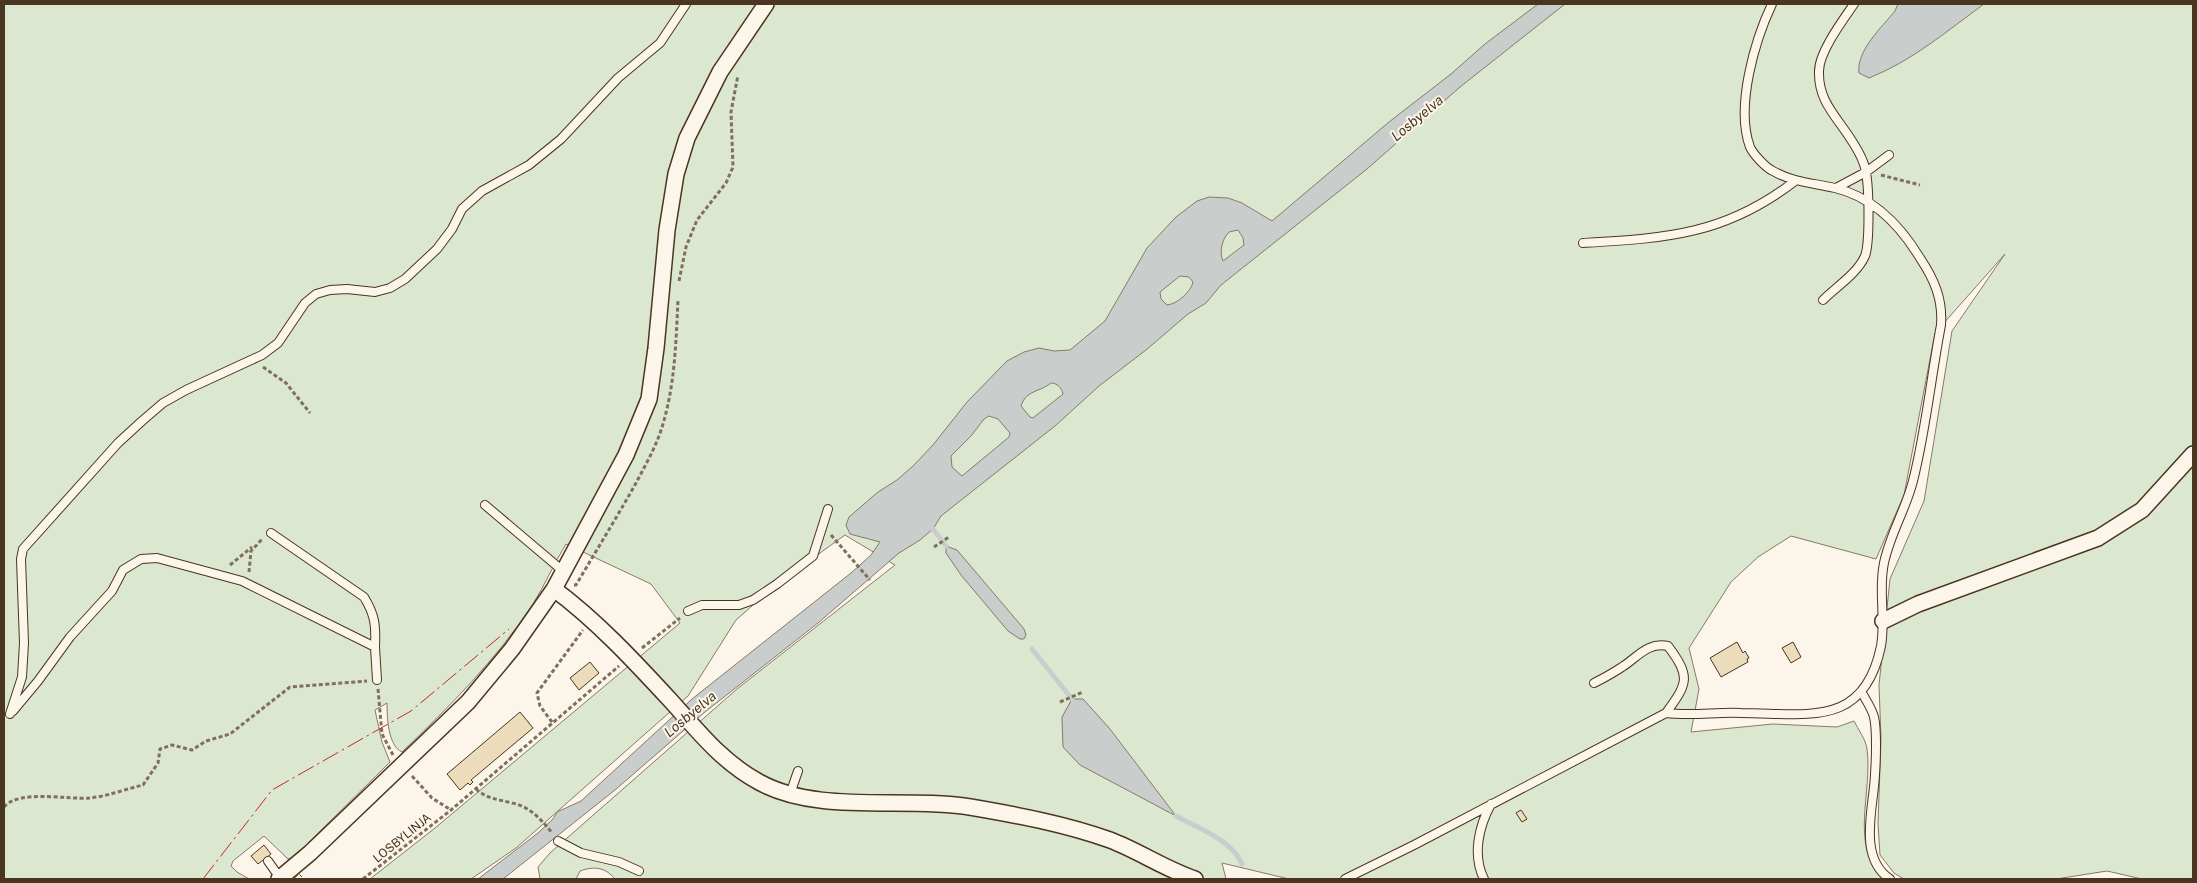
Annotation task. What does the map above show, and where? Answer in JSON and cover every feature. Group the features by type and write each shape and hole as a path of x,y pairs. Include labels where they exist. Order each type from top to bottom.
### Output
{"street":[{"path":"280,879 468,702 512,649 554,588 626,455 649,399 656,348 667,230 676,174 686,138 720,72 766,4"},
{"path":"1883,621 1918,604 2098,538 2142,510 2193,454"},
{"path":"554,588 630,657 725,760 760,782 790,794 818,800 933,803 970,807 1065,826 1111,841 1176,873 1195,879"}],"lane":[{"path":"375,647 248,584 157,558 141,558 125,569 112,591 70,637 38,681 10,714 22,678 24,643 21,559 23,549 118,443 163,403 186,390 252,360 278,343 305,303 316,294 330,290 347,289 375,292 390,288 405,278 437,249 452,229 462,209 482,191 528,165 561,139 618,78 660,43 686,4"},
{"path":"1666,713 1686,715 1739,712 1824,713 1843,707 1862,692 1869,680 1881,645 1883,565 1913,480 1925,423 1942,310 1935,284 1910,241 1889,218 1867,200 1836,188 1795,181 1771,171 1750,148 1746,127 1745,103 1753,60 1765,18 1772,4"},
{"path":"1823,300 1858,267 1865,256 1869,240 1866,172 1853,142 1827,106 1820,91 1819,68 1831,39 1854,4"},
{"path":"1836,188 1866,172 1890,155"},
{"path":"1583,243 1654,239 1713,226 1737,217 1772,198 1795,181"},
{"path":"485,505 563,571"},
{"path":"688,611 702,605 739,605 753,600 777,584 813,556 828,509"},
{"path":"270,533 364,596 373,611 376,626 377,680"},
{"path":"1345,879 1666,713 1684,688 1685,677 1668,646 1658,644 1645,649 1625,666 1594,683"},
{"path":"1862,692 1874,716 1876,775 1870,832 1873,854 1877,864 1890,879"},
{"path":"790,794 798,771"},
{"path":"1484,879 1478,857 1478,836 1491,804"},
{"path":"558,841 581,853 619,862 639,871"},
{"path":"268,861 280,879"}],"path":[{"path":"678,288 686,247 697,220 726,183 733,167 731,112 738,73"},
{"path":"1866,172 1920,185"},
{"path":"554,588 576,585 630,494 655,443 672,390 678,296"},
{"path":"252,360 286,383 310,413"},
{"path":"822,525 870,580"},
{"path":"215,575 270,533"},
{"path":"934,547 949,537"},
{"path":"248,584 249,560 253,546"},
{"name":"LOSBYLINJA","path":"363,879 450,810 552,722 688,611"},
{"path":"552,722 540,706 537,693 590,620"},
{"path":"4,807 8,802 42,796 90,798 143,785 158,763 160,749 172,745 192,750 206,741 230,734 290,687 377,680 382,734 394,758 402,766"},
{"path":"1060,702 1083,692"},
{"path":"418,782 432,798 450,810"},
{"path":"476,788 484,796 496,801 513,803 529,810 542,820"}],"green space":[{"path":"4,4 2193,4 2193,879 2142,879 2107,871 2056,879 1904,879 1894,873 1880,855 1878,824 1881,739 1879,685 1890,579 1924,501 1952,331 2005,254 1935,333 1904,495 1876,559 1791,536 1758,557 1731,582 1689,648 1699,689 1691,732 1773,724 1837,727 1854,721 1864,738 1867,749 1865,834 1867,851 1873,866 1883,879 1289,879 1222,863 1226,879 615,879 603,870 590,868 580,871 576,879 540,879 538,867 550,853 737,689 895,565 845,535 777,584 736,620 688,696 516,848 471,879 370,879 435,828 680,623 651,584 566,544 542,589 519,625 455,700 402,752 397,749 391,738 387,703 375,710 382,742 390,762 294,857 288,859 264,836 233,861 231,866 249,879 4,879"}],"water":[{"name":"Losbyelva","path":"1538,4 1565,4 1460,87 1367,169 1221,285 1206,303 1188,314 1146,350 1099,386 1055,426 941,516 933,529 920,540 899,553 818,623 705,712 615,790 503,879 478,879 538,833 553,819 557,812 581,801 692,699 871,555 880,542 850,534 846,525 849,517 913,466 933,445 967,402 1007,361 1024,352 1039,348 1054,351 1070,350 1105,321 1147,248 1176,217 1197,201 1209,197 1228,198 1242,203 1272,221 1485,44","holes":["1238,230 1243,238 1244,245 1223,261 1221,254 1222,246 1229,232","1180,276 1189,277 1193,282 1187,293 1171,304 1167,305 1161,299 1160,292","1051,383 1055,384 1063,394 1033,418 1030,417 1021,406 1023,401 1030,394","989,416 998,419 1010,433 1009,437 962,476 952,467 951,456 971,436 984,419"]},
{"path":"1898,4 1984,4 1915,54 1869,78 1859,73 1862,56 1871,40 1895,11"},
{"path":"946,546 957,550 1024,629 1026,635 1024,639 1020,639 1008,631 961,575 946,553"},
{"path":"1072,699 1083,699 1110,729 1176,816 1080,765 1063,747 1062,717"}],"building":[{"path":"1737,642 1743,653 1745,651 1749,658 1747,659 1748,662 1721,677 1710,658"},
{"path":"1793,642 1801,657 1791,663 1782,648"},
{"path":"590,662 599,673 579,690 570,678"},
{"path":"520,712 533,728 471,780 473,782 470,785 468,783 460,790 447,774"},
{"path":"1521,810 1527,819 1522,822 1516,813"},
{"path":"264,845 271,854 258,864 251,856"}],"waterway":[{"path":"933,529 946,546"},
{"path":"1032,649 1072,699"},
{"path":"1176,816 1223,841 1231,848 1242,864"}],"fence":[{"path":"293,879 299,874 302,877"}],"power":[{"path":"203,879 272,790 411,711 509,629"}]}
